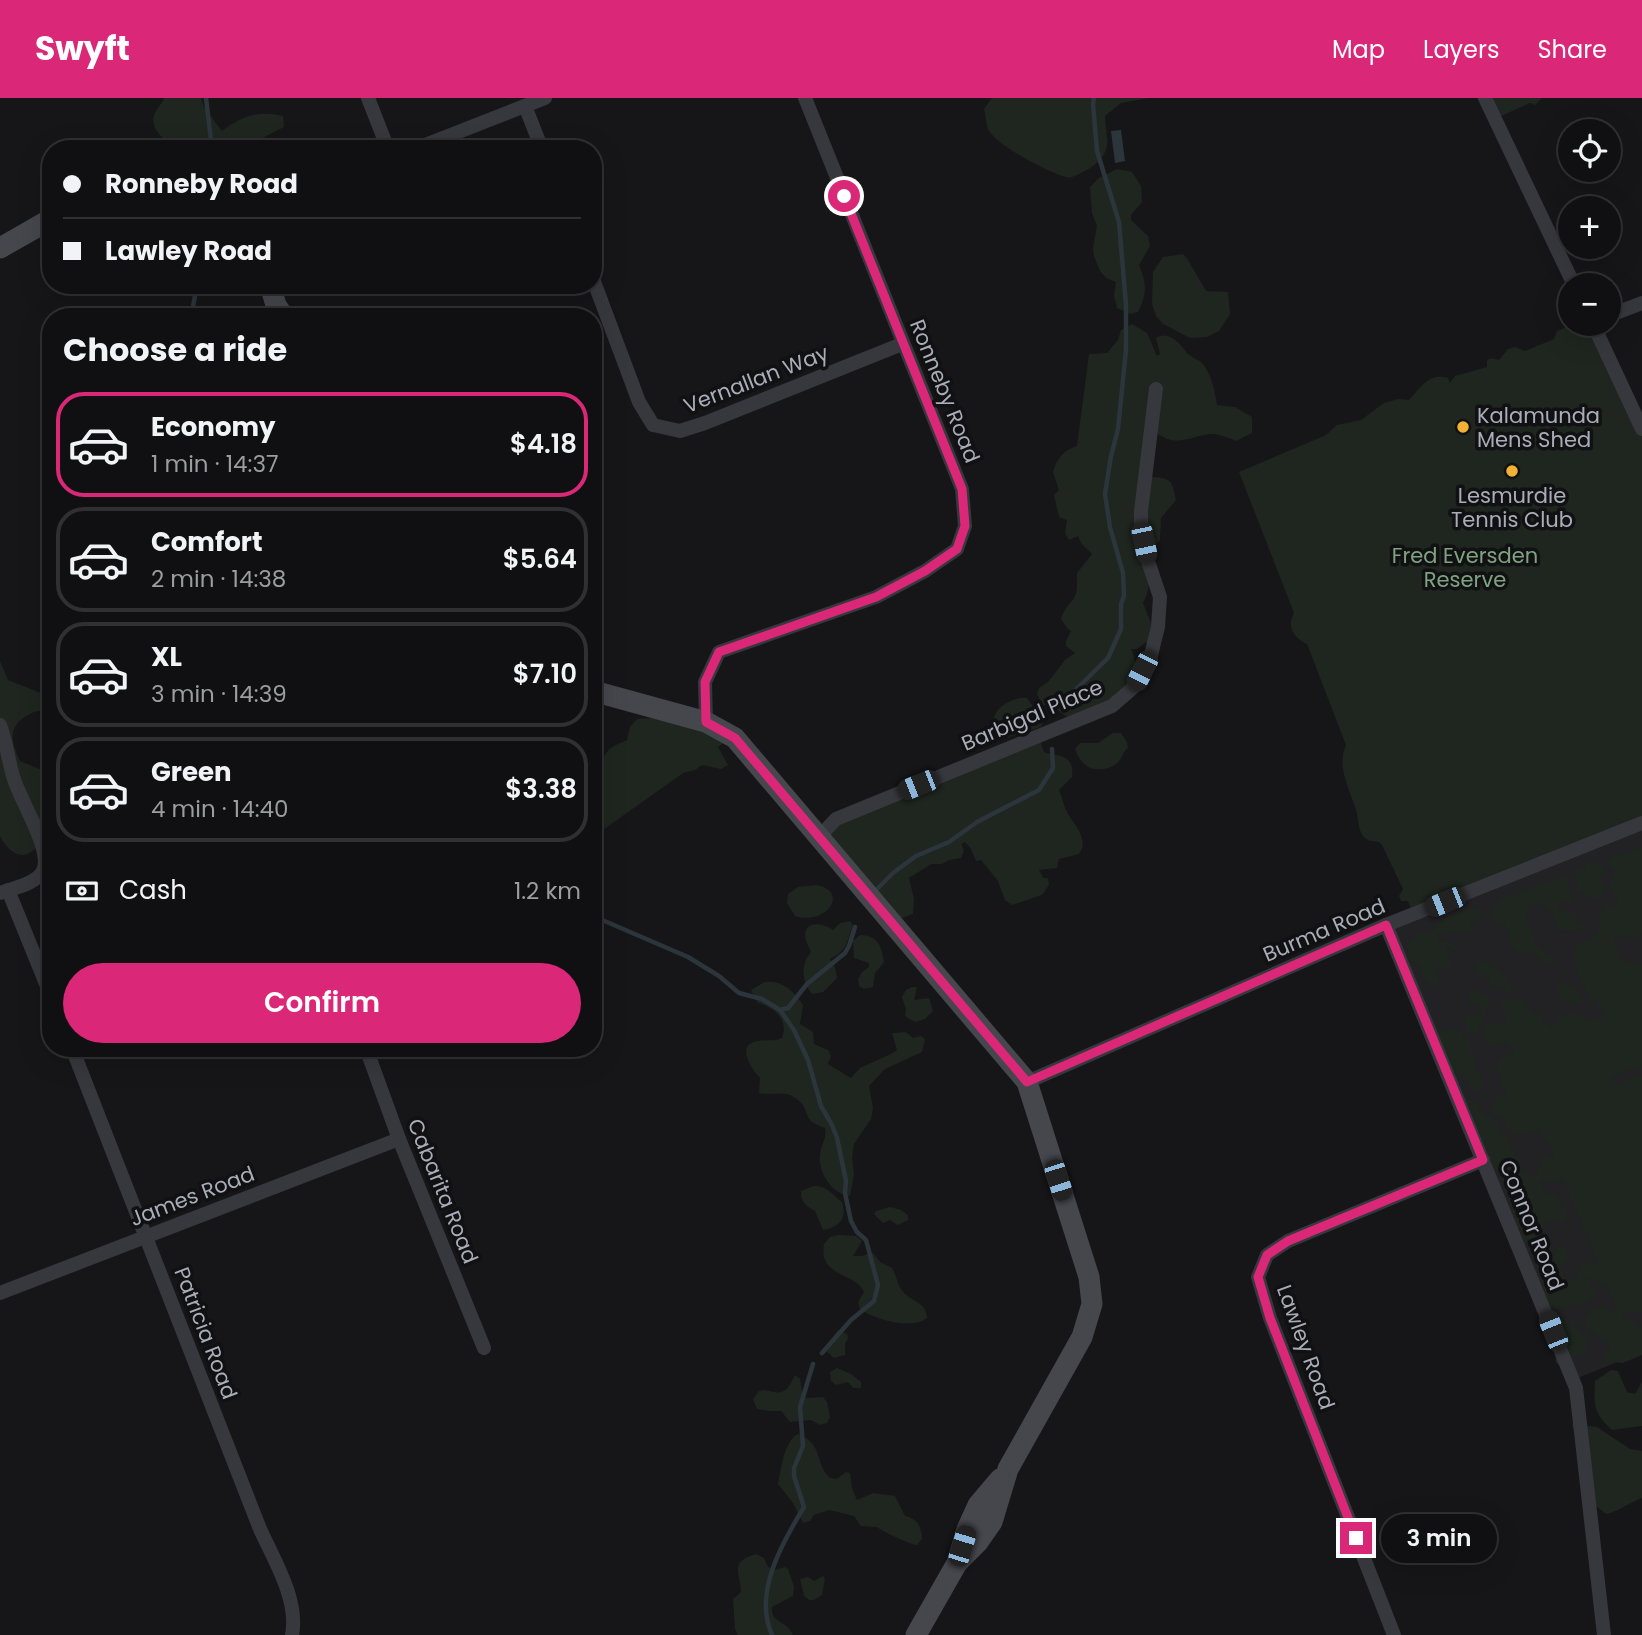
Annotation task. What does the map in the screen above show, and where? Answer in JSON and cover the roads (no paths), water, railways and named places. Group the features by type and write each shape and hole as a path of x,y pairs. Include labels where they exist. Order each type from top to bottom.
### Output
{"street":[{"path":"368,98 384,140"},
{"path":"438,140 545,98"},
{"name":"Ronneby Road","path":"706,722 705,682 719,652 876,597 925,571 957,549 965,526 962,489 805,98"},
{"path":"1485,98 1568,273"},
{"path":"525,106 538,140"},
{"path":"0,248 42,224"},
{"name":"Vernallan Way","path":"599,294 639,402 653,425 680,431 902,344"},
{"path":"1621,311 1642,303"},
{"path":"1599,336 1642,429"},
{"name":"Barbigal Place","path":"820,836 836,819 1112,706 1134,687 1151,654 1158,627 1160,597 1147,558 1140,510 1156,389"},
{"path":"602,693 706,722 735,738 1027,1082 1088,1277 1092,1304 1082,1337 1008,1469 978,1505 967,1529 957,1563 916,1635"},
{"path":"0,725 14,779 42,846"},
{"name":"Burma Road","path":"1027,1082 1386,925 1642,823"},
{"path":"42,874 30,882 4,891 42,976"},
{"name":"Connor Road","path":"1386,925 1576,1388 1604,1635"},
{"name":"Patricia Road","path":"76,1057 282,1579 293,1616 292,1635"},
{"name":"Cabarita Road","path":"369,1057 399,1139 484,1348"},
{"name":"James Road","path":"0,1293 399,1139"},
{"name":"Lawley Road","path":"1394,1635 1270,1318 1258,1277 1267,1255 1288,1241 1483,1160"}],"waterway":[{"path":"206,98 211,140"},
{"path":"1063,702 1108,658 1121,629 1121,604 1124,596 1123,573 1110,527 1105,494 1118,429 1126,350 1126,305 1119,222 1097,151 1094,98"},
{"path":"193,308 195,294"},
{"path":"877,889 916,856 949,842 977,822 1039,790 1053,768 1052,749"},
{"path":"602,920 688,957 719,976 739,993 762,999 780,1010 794,1030 808,1060 821,1106 837,1138 851,1221 857,1232 866,1240 878,1285 874,1301 851,1320 822,1353"},
{"path":"780,1010 788,1008 807,984 845,953 855,927"},
{"path":"772,1635 767,1619 768,1586 779,1552 804,1507 794,1468 803,1446 800,1407 813,1364"}],"place":[{"name":"Kalamunda Mens Shed","path":"1463,427"},
{"name":"Lesmurdie Tennis Club","path":"1512,471"}],"park label":[{"name":"Fred Eversden Reserve","path":"1465,567"}]}
